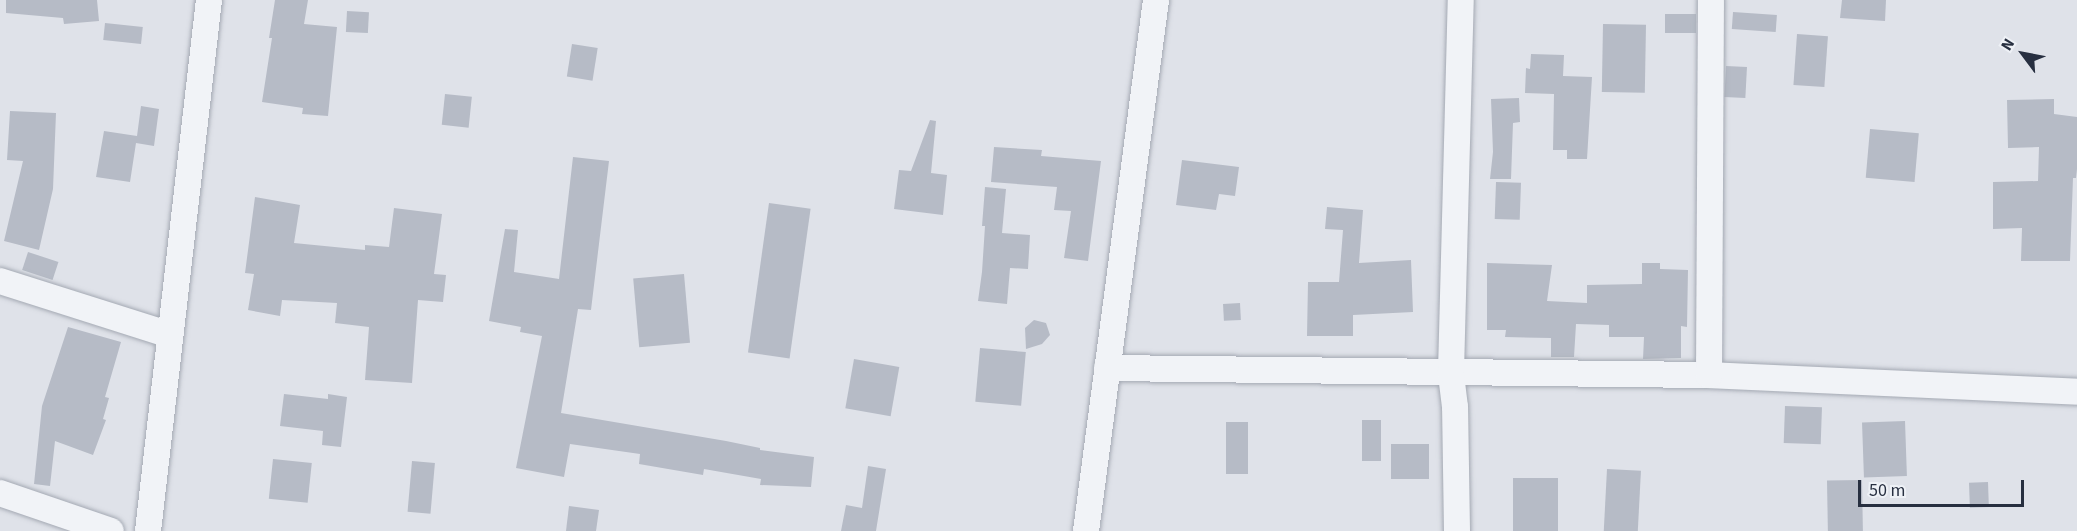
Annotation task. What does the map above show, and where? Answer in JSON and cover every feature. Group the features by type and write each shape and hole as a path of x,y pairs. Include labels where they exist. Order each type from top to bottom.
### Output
{"street":[{"path":"148,531 209,0"},
{"path":"1086,531 1156,0"},
{"path":"1457,531 1455,407 1451,372 1461,0"},
{"path":"1709,375 1710,0"},
{"path":"0,281 170,335"},
{"path":"1107,368 1709,375 2077,392"},
{"path":"0,493 111,531"}],"building":[{"path":"6,0 97,0 99,21 64,24 63,18 6,13"},
{"path":"275,0 308,0 304,24 337,27 328,116 302,114 303,108 262,102 272,38 269,38"},
{"path":"1842,0 1886,0 1885,21 1840,18"},
{"path":"347,11 369,12 368,33 346,32"},
{"path":"1733,12 1777,15 1776,32 1732,29"},
{"path":"1665,14 1696,14 1696,33 1665,33"},
{"path":"105,23 143,27 141,44 103,40"},
{"path":"1603,24 1646,25 1645,93 1602,92"},
{"path":"1797,34 1828,36 1824,87 1793,85"},
{"path":"572,44 598,48 593,81 567,77"},
{"path":"1531,54 1564,55 1563,76 1592,77 1587,159 1567,159 1567,150 1553,150 1554,94 1525,93 1526,68 1530,69"},
{"path":"1726,66 1747,67 1745,98 1724,97"},
{"path":"445,94 472,97 469,128 442,125"},
{"path":"1519,98 1520,122 1513,123 1511,179 1490,179 1493,152 1491,99"},
{"path":"2054,99 2054,114 2077,117 2077,169 2076,178 2073,178 2070,261 2021,261 2022,228 1993,229 1993,182 2038,181 2039,147 2008,148 2007,100"},
{"path":"141,106 159,109 154,146 136,143 130,182 96,177 104,131 137,136"},
{"path":"10,111 56,113 53,189 39,250 4,241 23,161 7,160"},
{"path":"930,120 936,121 931,173 947,175 943,215 894,209 899,170 911,171"},
{"path":"1870,129 1919,133 1915,182 1866,178"},
{"path":"994,147 1042,150 1041,156 1101,161 1088,261 1064,258 1071,211 1054,210 1057,187 991,182"},
{"path":"573,157 609,161 591,310 578,309 561,413 726,441 760,448 760,450 814,457 811,487 760,485 761,479 704,469 703,475 639,464 640,454 570,444 564,477 516,468 542,336 520,332 521,327 489,321 505,229 518,230 514,272 559,279"},
{"path":"1182,160 1239,167 1235,196 1219,194 1216,210 1176,205"},
{"path":"1496,182 1521,183 1520,220 1495,219"},
{"path":"985,187 1006,189 1002,233 1030,235 1028,269 1010,268 1007,304 978,301 985,226 982,226"},
{"path":"255,197 300,205 294,243 365,250 365,245 389,247 394,208 442,214 434,274 446,275 443,302 418,300 412,383 365,380 369,327 335,323 337,303 282,300 280,316 248,310 254,274 245,273"},
{"path":"769,203 811,209 790,358 748,353"},
{"path":"1327,207 1363,210 1359,263 1411,260 1413,312 1353,315 1353,336 1307,336 1308,282 1339,282 1343,230 1325,229"},
{"path":"28,252 58,262 53,280 22,270"},
{"path":"1487,263 1552,265 1547,301 1587,303 1587,285 1642,284 1642,263 1660,263 1660,269 1688,270 1687,327 1681,326 1681,358 1643,359 1644,337 1609,337 1609,325 1576,324 1574,357 1551,357 1551,338 1505,337 1506,330 1487,330"},
{"path":"684,274 690,343 639,347 633,278"},
{"path":"1240,303 1241,320 1224,321 1223,304"},
{"path":"1034,320 1046,323 1050,335 1042,344 1026,349 1025,328"},
{"path":"68,327 121,342 105,397 109,398 103,419 106,420 93,455 55,441 50,486 34,484 42,406"},
{"path":"980,348 1026,352 1021,406 975,402"},
{"path":"854,359 899,367 891,416 845,408"},
{"path":"284,394 328,399 328,394 347,397 341,447 322,445 323,431 280,426"},
{"path":"1785,406 1822,407 1821,444 1784,443"},
{"path":"1362,420 1381,420 1381,461 1362,461"},
{"path":"1905,421 1907,476 1864,477 1862,423"},
{"path":"1226,422 1248,422 1248,474 1226,474"},
{"path":"1391,444 1429,444 1429,479 1391,479"},
{"path":"273,459 312,463 308,503 269,499"},
{"path":"412,461 435,463 430,514 408,512"},
{"path":"868,466 886,469 876,531 841,531 846,505 862,508"},
{"path":"1607,469 1641,471 1638,531 1604,531"},
{"path":"1513,478 1558,478 1558,531 1513,531"},
{"path":"1862,480 1863,531 1828,531 1827,481"},
{"path":"1988,482 1989,507 1970,508 1969,483"},
{"path":"569,506 599,510 596,531 566,531"}]}
